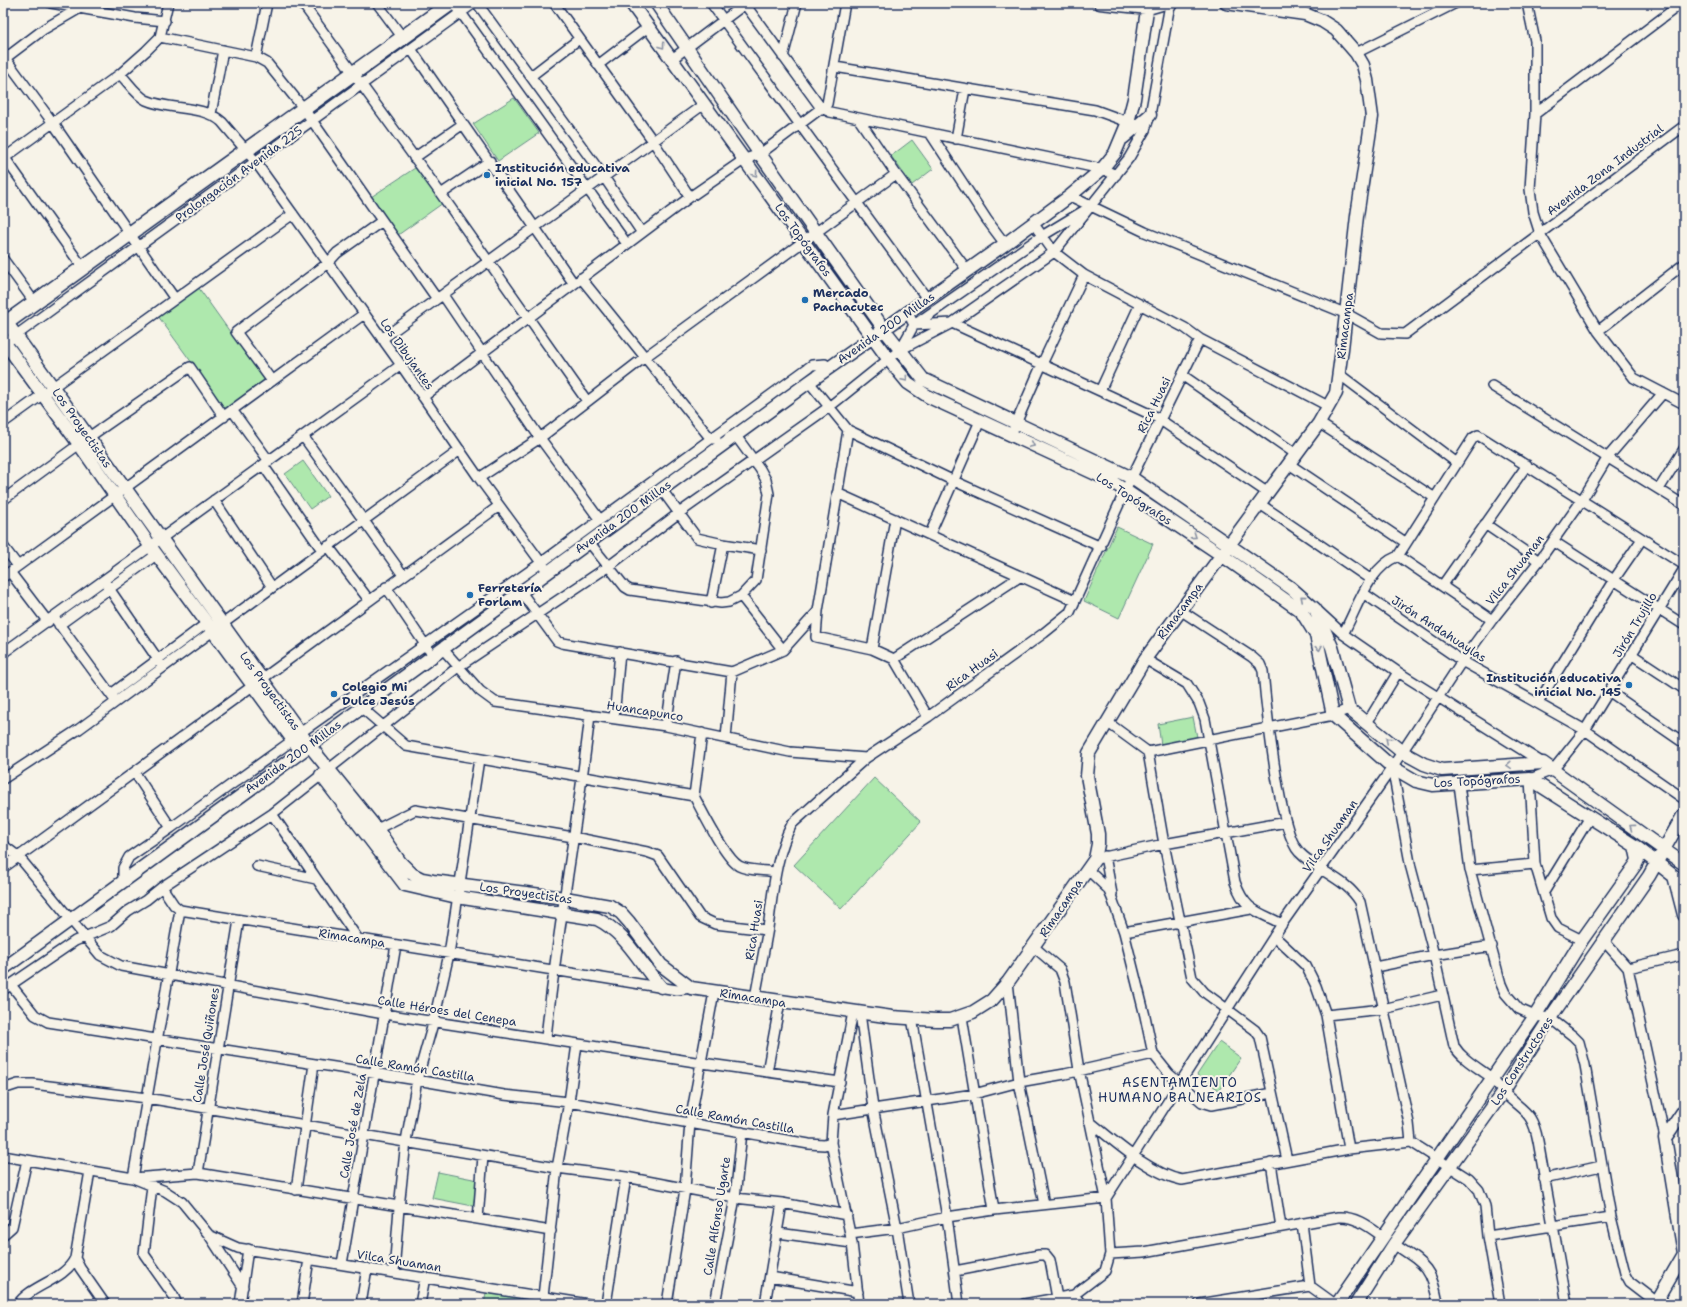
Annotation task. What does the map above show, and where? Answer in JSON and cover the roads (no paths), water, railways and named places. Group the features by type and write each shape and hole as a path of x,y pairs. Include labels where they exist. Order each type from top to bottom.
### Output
{"main road":[{"name":"Los Topógrafos","path":"631,3 889,360 916,390 1111,481 1223,556 1301,611 1316,635 1333,715 1392,767 1416,781 1433,785 1530,779 1635,846 1684,884"},
{"name":"Los Topógrafos","path":"656,3 760,154 884,329 923,379 1132,478 1291,588 1315,609 1332,647 1349,708 1402,752 1424,764 1442,770 1543,763"},
{"path":"1100,3 1148,6 1165,3"},
{"name":"Rimacampa","path":"691,988 780,1002 912,1018 943,1020 962,1017 992,1000 1008,982 1034,947 1087,869 1100,858 1098,834 1090,791 1087,762 1089,753 1145,659 1180,610 1223,556 1319,422 1336,393 1347,314 1357,216 1372,117 1365,72 1356,53 1336,30 1322,21 1304,14 1226,3"},
{"name":"Avenida 200 Millas","path":"3,969 122,881 362,708 433,650 521,592 544,568 589,542 809,382 928,300 1070,196 1102,169 1114,153 1122,138 1134,99 1148,6"},
{"name":"Prolongación Avenida 225","path":"5,324 130,234 251,156 304,109 357,79 456,8"},
{"path":"1122,138 1150,115"},
{"name":"Los Proyectistas","path":"5,324 16,336 53,386 84,441 125,489 160,539 214,626 257,681 305,748 372,832 412,874 422,879 565,898 610,906 621,913 662,965 691,988"},
{"path":"4,344 43,394 84,441 115,496 153,551 214,626"},
{"path":"1543,763 1684,864"},
{"name":"Los Constructores","path":"1356,1304 1394,1244 1503,1092 1550,1018 1604,941 1664,850 1684,814"},
{"path":"372,832 405,886 457,897 597,919 610,925 661,987"},
{"name":"Los Constructores","path":"1336,1304 1491,1077 1535,1016 1582,940 1636,864 1638,860 1635,846"},
{"path":"1674,876 1684,915"},
{"path":"1656,1303 1684,1254 1666,1138 1684,1110"}],"street":[{"path":"53,3 135,18 165,21"},
{"path":"82,268 4,159 120,74 160,37 165,21 168,3"},
{"path":"256,57 267,3"},
{"path":"297,3 304,7 357,79 489,261 587,400"},
{"path":"376,3 407,43 536,227 577,281 645,357 711,439"},
{"path":"454,3 456,8 589,188 627,244"},
{"name":"Prolongación Avenida 225","path":"456,8 474,3"},
{"path":"477,3 604,177 642,233"},
{"path":"554,3 653,141 690,197"},
{"path":"711,3 928,300"},
{"path":"783,57 797,3"},
{"path":"422,397 690,197 745,159 760,154 800,125 829,101 846,3"},
{"path":"7,988 67,945 84,936 111,926 128,911 146,900 162,887 272,814 458,667 609,566 679,513 829,406 900,350 952,323 1054,252 1129,158 1142,135 1150,115 1169,10 1173,3"},
{"path":"1356,53 1456,3"},
{"path":"1527,3 1536,42 1535,114 1530,189 1533,212 1540,234 1598,331 1634,378 1684,403"},
{"path":"1535,114 1682,3"},
{"path":"672,59 744,4 821,108 858,118 1102,169 1116,175"},
{"path":"80,8 44,29 4,59 53,123 175,299"},
{"path":"598,65 648,27"},
{"path":"160,37 256,57 267,63 304,109 382,221 482,352 540,438 600,520"},
{"path":"531,76 579,39"},
{"path":"120,74 145,100 170,108 211,114 223,50"},
{"path":"835,67 1095,110 1128,122"},
{"name":"Prolongación Avenida 225","path":"4,344 139,247 251,156 312,121 357,79"},
{"path":"956,138 966,89"},
{"path":"382,339 704,104"},
{"name":"Los Dibujantes","path":"211,114 222,122 251,156 544,568"},
{"path":"858,118 896,174 967,270"},
{"path":"414,158 463,124"},
{"name":"Avenida Zona Industrial","path":"1070,196 1145,232 1347,314 1382,333 1405,334 1684,126"},
{"path":"930,133 987,220 1005,244"},
{"path":"440,194 490,161"},
{"path":"479,478 540,438 587,400 896,174"},
{"path":"900,350 914,325 1042,236 1091,206"},
{"path":"3,423 292,214"},
{"path":"272,381 236,332 328,264 338,253 382,221"},
{"path":"1033,223 1054,252 1084,275 1185,328 1200,339 1328,406"},
{"path":"3,259 35,303"},
{"path":"1598,331 1684,264"},
{"path":"1011,435 1042,364 1084,275"},
{"path":"1100,391 1140,304"},
{"path":"908,313 914,325"},
{"path":"113,698 54,621 7,575 364,314"},
{"path":"914,325 952,323 1100,391 1160,420 1268,493"},
{"name":"Rica Huasi","path":"755,998 775,872 785,838 792,824 866,758 928,716 1044,633 1070,612 1101,547 1125,491 1200,339"},
{"path":"122,881 123,868 129,857 297,736 433,650 544,568 600,520 812,365 825,364 830,368"},
{"path":"3,653 54,621 110,589 153,551 160,539 400,365"},
{"path":"3,500 190,367 224,416"},
{"path":"1338,374 1457,463"},
{"path":"1182,375 1296,454"},
{"path":"809,382 848,430 1101,547"},
{"path":"1492,386 1684,505"},
{"name":"Vilca Shuaman","path":"1106,1198 1132,1155 1274,936 1392,767 1462,661 1492,620 1539,561 1582,500 1608,457 1663,393"},
{"path":"232,410 266,463 325,548 369,600"},
{"path":"930,534 980,421"},
{"path":"1319,422 1435,498"},
{"path":"848,430 818,611 816,637 872,649 894,659 928,716"},
{"path":"1343,634 1370,579 1390,559 1398,556 1405,542 1473,438 1478,435 1684,566"},
{"path":"303,436 403,575"},
{"path":"589,542 625,587 630,590 711,603 729,602 741,596 756,580 769,494 766,480 754,460 736,436 711,439"},
{"path":"1660,489 1684,449"},
{"path":"3,779 79,729 113,698 160,663 272,587 460,450"},
{"path":"1289,464 1405,542"},
{"path":"1442,586 1484,524 1527,465"},
{"path":"662,490 697,538 761,550"},
{"path":"837,493 1075,601"},
{"path":"214,500 272,587"},
{"path":"1260,504 1370,579"},
{"path":"3,868 135,773 257,681 499,506"},
{"path":"872,649 895,519"},
{"path":"1484,524 1539,561"},
{"path":"1538,703 1613,581 1642,539"},
{"path":"1553,541 1613,581 1659,608 1684,625"},
{"path":"711,603 723,544"},
{"path":"3,546 18,566"},
{"path":"54,621 104,581 153,551"},
{"path":"1398,556 1492,620"},
{"name":"Jirón Trujillo","path":"1530,779 1553,770 1585,730 1610,692 1631,654 1684,569"},
{"path":"894,659 1021,576"},
{"path":"104,581 160,663"},
{"name":"Huancapunco","path":"386,587 433,650 458,667 480,690 495,702 666,726 790,752 866,758"},
{"path":"521,592 557,641 732,672 783,650 818,611"},
{"name":"Jirón Andahuaylas","path":"1363,594 1462,661 1585,730 1684,799"},
{"path":"741,596 783,650"},
{"path":"1315,609 1343,634 1398,672 1543,763"},
{"path":"1180,610 1252,657 1260,664 1263,671 1269,729 1286,822 1292,843 1300,852 1349,887 1360,902 1409,1123 1411,1142"},
{"path":"614,718 620,652"},
{"path":"1631,654 1684,689"},
{"path":"1145,659 1187,684 1194,692 1205,719 1226,833 1236,882 1240,894 1251,909 1282,924"},
{"path":"666,726 676,661"},
{"path":"726,738 732,672"},
{"path":"1367,723 1398,672"},
{"path":"1610,692 1684,743"},
{"path":"362,708 406,746 694,796"},
{"path":"1148,752 1333,715 1349,708"},
{"path":"546,1038 553,969 583,777 590,715"},
{"path":"1107,722 1148,752 1164,844 1192,978 1204,992 1255,1030 1260,1037 1287,1160"},
{"path":"702,733 694,796 709,826 726,852 738,866 775,872"},
{"path":"394,1272 406,1141 417,1080 434,1020 449,954 479,759"},
{"path":"1392,767 1411,868 1434,955 1454,1046 1458,1052 1491,1077 1503,1092 1521,1106 1530,1116 1536,1131 1567,1304"},
{"path":"135,773 171,828"},
{"path":"1530,779 1535,864 1551,918 1558,928 1582,940"},
{"path":"1459,784 1470,870 1505,993 1519,1009 1535,1016 1550,1018 1579,1042 1585,1065 1601,1166 1611,1217 1625,1273 1630,1282 1656,1303"},
{"path":"372,832 415,810 573,837 647,852 658,856 700,917 715,924 767,930"},
{"path":"272,814 358,939"},
{"path":"1544,892 1590,817"},
{"path":"1272,1093 1212,1105 1202,1102 1169,1074 1153,1054 1124,932 1100,858 1164,844 1286,822"},
{"name":"Calle Héroes del Cenepa","path":"3,845 19,857 100,955 108,961 121,966 384,1014 434,1020 702,1063 840,1082"},
{"path":"1470,870 1535,864"},
{"path":"256,866 316,879"},
{"path":"1087,869 1108,889 1112,898"},
{"path":"133,1178 180,910 174,905 162,887"},
{"path":"1124,932 1251,909"},
{"name":"Rimacampa","path":"180,910 677,990 691,988"},
{"name":"Calle José Quiñones","path":"198,1173 239,920"},
{"path":"1274,936 1306,966 1316,986 1326,1014 1349,1149"},
{"path":"1604,941 1628,968 1666,1138"},
{"name":"Calle José de Zela","path":"342,1264 396,945"},
{"path":"1375,967 1434,955 1492,946"},
{"path":"1024,1304 1060,1301 1074,1295 1105,1271 1110,1254 1106,1198 1079,1070 1063,975 1060,969 1034,947"},
{"path":"1628,968 1684,955"},
{"path":"1008,982 1015,1032 1019,1082 1044,1204"},
{"name":"Calle Ramón Castilla","path":"7,988 35,1015 48,1022 157,1038 504,1095 569,1102 809,1144 824,1145 831,1143"},
{"path":"667,1304 685,1189 690,1122 714,992"},
{"path":"1326,1014 1383,1009 1442,995"},
{"path":"767,1072 780,1002"},
{"path":"857,1012 833,1115 831,1143 852,1243 859,1304"},
{"path":"857,1012 873,1108 897,1228 909,1304"},
{"path":"962,1017 994,1210"},
{"path":"912,1018 955,1271 959,1304"},
{"path":"543,1297 557,1168 569,1102 577,1044"},
{"path":"833,1115 974,1094 1019,1082 1153,1054"},
{"path":"296,1190 314,1064"},
{"path":"3,1089 18,1084 33,1084 147,1098 406,1141 483,1156 626,1177 735,1198 782,1203 847,1215"},
{"path":"1089,1121 1132,1155 1172,1178 1182,1180 1349,1149 1411,1142 1469,1179 1479,1190 1485,1206 1488,1236 1500,1304"},
{"name":"Calle Alfonso Ugarte","path":"715,1304 735,1198 742,1132"},
{"path":"3,1156 133,1178 175,1196 209,1235 243,1287"},
{"path":"478,1219 483,1156"},
{"path":"3,1235 12,1227 27,1160"},
{"path":"1271,1163 1281,1227"},
{"path":"1544,1179 1601,1166"},
{"path":"18,1304 28,1295 68,1269 75,1258 90,1171"},
{"path":"133,1178 198,1173 399,1208 551,1231"},
{"path":"606,1304 626,1177"},
{"path":"152,1186 144,1254 173,1295 177,1304"},
{"path":"850,1234 897,1228 946,1217 994,1210 1106,1198"},
{"path":"765,1304 782,1203"},
{"path":"1110,1254 1144,1252 1347,1216 1363,1223 1382,1236"},
{"path":"1488,1236 1611,1217"},
{"path":"1302,1223 1310,1286"},
{"path":"778,1233 852,1243"},
{"name":"Vilca Shuaman","path":"209,1235 238,1248 588,1304"},
{"path":"1394,1244 1422,1262 1429,1271 1438,1304"},
{"path":"240,1304 248,1249"},
{"path":"955,1271 1039,1255 1046,1255 1050,1260 1060,1301"},
{"path":"75,1258 80,1268 105,1304"},
{"path":"302,1304 309,1259"},
{"path":"361,1304 368,1268"},
{"path":"420,1304 425,1277"},
{"path":"770,1277 858,1292"},
{"path":"1199,1304 1310,1286 1336,1304"},
{"path":"1074,1295 1081,1304"}],"place":[{"name":"Institución educativa inicial No. 157","path":"487,175"},
{"name":"Mercado Pachacutec","path":"805,300"},
{"name":"Ferretería Forlam","path":"470,595"},
{"name":"Institución educativa inicial No. 145","path":"1629,685"},
{"name":"Colegio Mi Dulce Jesús","path":"334,694"}],"district":[{"name":"ASENTAMIENTO HUMANO BALNEARIOS","path":"1180,1090"}]}
